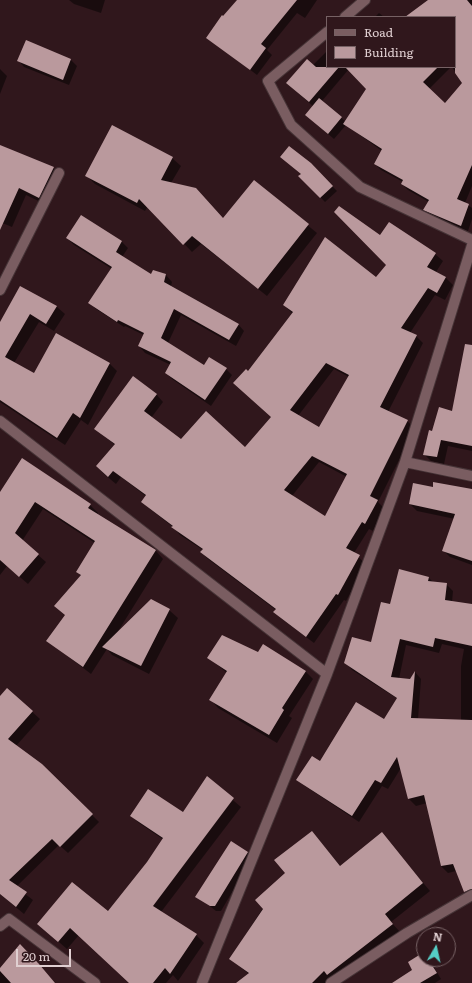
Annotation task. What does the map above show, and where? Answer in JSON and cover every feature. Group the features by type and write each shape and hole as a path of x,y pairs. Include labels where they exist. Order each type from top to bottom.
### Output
{"street":[{"path":"346,16 365,0"},
{"path":"326,33 268,81 291,125 360,187 472,240"},
{"path":"1,287 59,173"},
{"path":"202,983 327,674 405,462 472,244"},
{"path":"0,422 327,674"},
{"path":"405,462 472,476"},
{"path":"331,983 407,932 472,895"},
{"path":"0,926 8,919 95,983"}],"building":[{"path":"237,0 297,0 261,44 266,48 250,70 206,38 222,15 223,16"},
{"path":"428,0 467,0 472,6 472,165 457,199 469,204 461,226 423,210 429,200 401,184 403,180 374,164 382,149 343,124 366,89 346,68 437,68 423,82 445,103 462,83 455,73 456,16 406,16"},
{"path":"26,40 71,59 63,80 17,61"},
{"path":"307,59 316,67 338,68 309,102 286,83"},
{"path":"319,98 342,117 328,134 305,115"},
{"path":"112,125 173,157 161,180 196,188 223,218 254,180 309,224 258,289 192,236 183,245 139,199 137,203 85,176"},
{"path":"0,145 54,167 39,198 19,188 0,230"},
{"path":"289,146 311,163 333,186 320,198 298,176 301,174 280,157"},
{"path":"339,206 380,235 389,222 436,253 427,267 446,277 437,293 428,288 401,328 417,335 380,407 408,420 370,496 378,500 365,524 362,522 346,548 360,555 338,595 336,594 306,637 273,612 276,609 200,552 203,549 171,527 173,526 141,502 146,495 113,471 108,477 96,466 115,444 94,429 133,376 157,394 144,411 181,439 206,411 245,447 271,417 233,383 246,369 248,371 293,312 283,305 325,237 376,277 386,265 334,212","holes":["326,363 349,375 319,427 290,410","312,456 347,474 325,516 284,490"]},
{"path":"81,215 122,241 116,252 151,274 153,270 166,274 164,282 239,324 229,340 174,309 161,338 204,365 209,357 227,368 205,400 165,373 171,362 138,346 144,333 118,320 117,322 88,303 112,267 66,238"},
{"path":"20,286 57,306 46,324 30,314 5,357 34,373 56,333 110,363 80,418 73,413 57,438 0,400 0,322"},
{"path":"465,344 472,345 472,446 441,440 437,457 423,455 429,430 432,431 439,407 452,411"},
{"path":"22,458 91,504 88,508 156,550 83,667 46,641 65,615 54,606 81,575 76,572 95,541 35,502 15,533 39,554 19,577 0,560 0,492"},
{"path":"433,482 472,489 472,561 442,551 455,514 409,504 413,483 433,487"},
{"path":"399,569 429,577 428,581 447,583 445,600 472,604 472,646 435,638 433,647 400,639 391,677 410,679 415,671 411,718 472,720 472,889 464,892 453,864 441,866 424,795 408,799 397,757 381,783 375,780 352,816 296,780 312,756 320,761 356,702 384,719 397,698 344,663 352,637 371,642 381,602 390,604"},
{"path":"151,599 170,609 141,666 102,647"},
{"path":"222,635 258,652 263,644 306,671 282,708 284,710 269,735 209,700 227,671 207,658"},
{"path":"7,688 33,711 8,739 42,764 93,814 60,847 52,839 9,880 27,892 16,907 0,894 0,696"},
{"path":"207,776 234,798 153,906 197,934 170,974 165,968 153,983 129,983 70,928 58,942 37,924 72,882 108,911 147,862 163,838 130,816 148,789 183,812"},
{"path":"312,831 340,866 382,832 423,883 385,914 393,924 327,975 324,971 312,983 236,983 249,973 229,959 263,909 255,900 285,873 274,860"},
{"path":"231,841 248,852 215,906 210,906 195,897"},
{"path":"20,944 55,983 11,983 0,971 0,968"},
{"path":"416,957 416,967 433,967 437,973 420,983 392,983 412,970 408,962"}]}
